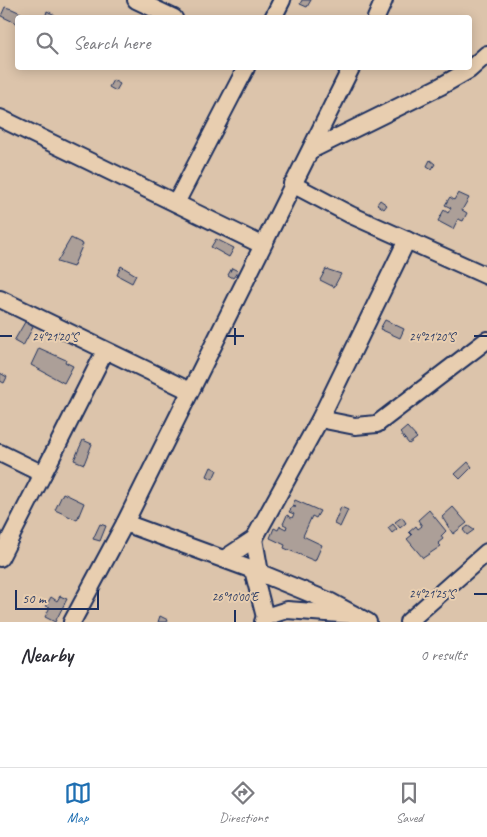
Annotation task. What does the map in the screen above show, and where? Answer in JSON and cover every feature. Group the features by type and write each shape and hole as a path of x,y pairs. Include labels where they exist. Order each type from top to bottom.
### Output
{"street":[{"path":"136,0 168,15"},
{"path":"274,15 282,0"},
{"path":"377,15 384,0"},
{"path":"472,67 487,54"},
{"path":"176,203 245,70"},
{"path":"72,622 125,523 350,70"},
{"path":"311,150 441,86 469,70"},
{"path":"0,118 262,245"},
{"path":"292,184 351,215 487,276"},
{"path":"224,559 254,539 320,419 407,240"},
{"path":"0,299 190,391"},
{"path":"320,419 355,426 377,424 487,340"},
{"path":"0,558 105,351"},
{"path":"0,453 42,474"},
{"path":"125,523 256,571 363,619"},
{"path":"254,539 256,571 264,619 287,610 363,619"},
{"path":"408,622 487,552"}],"building":[{"path":"302,0 311,0 307,7 300,4"},
{"path":"5,7 25,15 15,15 15,23 1,16"},
{"path":"47,11 55,15 46,15"},
{"path":"113,80 120,84 116,91 109,87"},
{"path":"430,160 435,164 432,169 427,166"},
{"path":"458,193 469,198 462,210 467,213 463,221 458,219 453,229 438,221 444,210 448,213 451,208 445,205 450,197 454,200"},
{"path":"380,200 387,205 384,209 377,204"},
{"path":"71,238 83,244 73,267 57,262"},
{"path":"216,239 234,248 229,257 211,247"},
{"path":"121,266 136,275 132,283 117,275"},
{"path":"232,268 238,271 233,278 228,275"},
{"path":"326,269 341,274 334,287 320,280"},
{"path":"385,320 404,329 400,338 380,329"},
{"path":"25,322 33,327 23,346 14,341"},
{"path":"39,348 66,360 65,362 73,366 64,383 31,365"},
{"path":"0,373 7,377 4,383 0,381"},
{"path":"407,427 417,438 409,444 400,433"},
{"path":"83,440 92,444 84,464 74,460"},
{"path":"468,462 472,467 460,479 455,474"},
{"path":"211,467 217,470 213,479 207,476"},
{"path":"63,493 84,503 77,520 55,510"},
{"path":"295,500 320,511 316,518 312,516 303,536 322,545 315,561 284,548 285,545 270,538 274,528 278,530 280,526 286,529 287,526 283,524 287,515 292,518 294,514 289,512 292,507 296,507 292,506"},
{"path":"341,507 348,510 340,527 334,524"},
{"path":"453,507 467,523 453,534 442,517"},
{"path":"429,510 446,531 441,536 443,539 438,543 441,546 423,558 407,539 412,535 409,532 416,526 418,529 422,526 418,520"},
{"path":"402,517 406,523 400,528 395,522"},
{"path":"100,524 106,526 100,541 93,539"},
{"path":"393,524 397,529 392,533 388,528"},
{"path":"468,526 474,530 467,535 463,530"},
{"path":"60,596 67,599 55,622 45,617 50,607 46,606 51,597 57,601"},
{"path":"160,616 168,620 167,622 158,622"}]}
